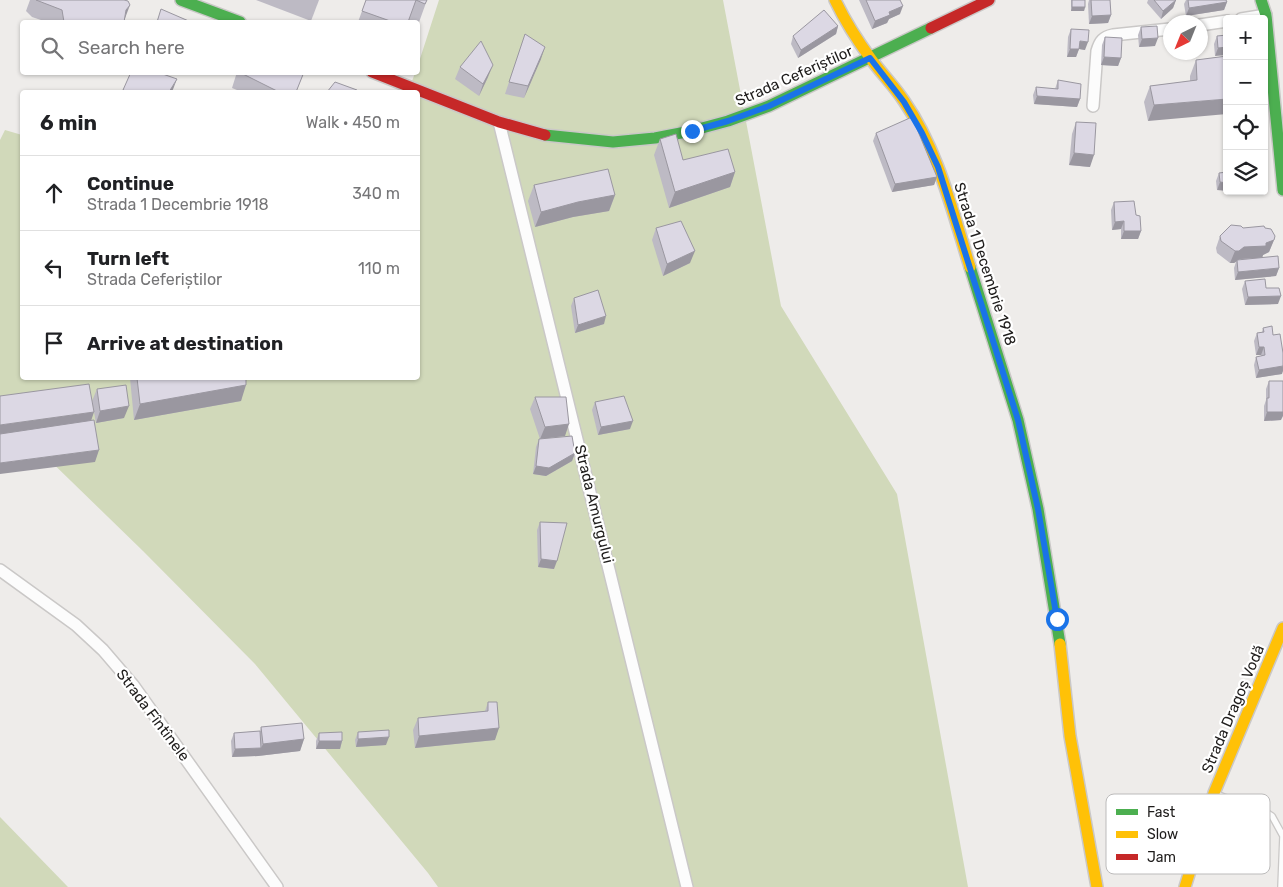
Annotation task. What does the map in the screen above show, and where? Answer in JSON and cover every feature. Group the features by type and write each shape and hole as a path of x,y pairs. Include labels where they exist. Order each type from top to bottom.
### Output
{"street":[{"name":"Strada 1 Decembrie 1918","path":"836,0 846,22 870,58 904,102 922,133 938,167 1018,420 1038,509 1056,610 1070,736 1097,887"},
{"name":"Strada Ceferiștilor","path":"420,91 499,122 551,137 613,142 655,138 701,129 769,106 989,0"},
{"path":"1261,0 1266,15"},
{"path":"1266,15 1268,0"},
{"path":"186,1 235,20"},
{"path":"1208,24 1223,22"},
{"path":"1093,106 1099,42 1104,37 1113,35 1163,30"},
{"path":"1268,36 1283,190"},
{"name":"Strada Ceferiștilor","path":"380,75 418,90"},
{"name":"Strada Amurgului","path":"499,122 687,887"},
{"name":"Strada Fîntînele","path":"0,570 76,625 103,650 134,685 277,887"},
{"name":"Strada Dragoș Vodă","path":"1214,793 1283,628"},
{"name":"Strada Dragoș Vodă","path":"1185,887 1189,874"}],"lane":[{"path":"1270,815 1282,836 1281,887"}],"green space":[{"path":"439,0 723,0 781,306 897,494 968,887 438,887 255,664 143,551 0,412 0,140 5,130 20,134 20,380 420,380 420,90 409,90 414,75 420,75 420,59"},
{"path":"0,817 68,887 0,887"}],"building":[{"path":"36,0 124,0 128,1 130,5 126,10 124,20 64,20 62,10"},
{"path":"366,0 416,0 409,20 387,20 362,11"},
{"path":"416,0 427,0 425,4"},
{"path":"866,0 900,0 903,6 889,12 890,15 875,21"},
{"path":"1072,0 1085,0 1085,7 1072,7"},
{"path":"1091,0 1110,0 1111,15 1092,16"},
{"path":"1154,0 1176,0 1163,11"},
{"path":"1188,0 1226,0 1227,2 1189,8"},
{"path":"161,9 186,20 158,20"},
{"path":"824,10 838,26 801,50 793,36"},
{"path":"1157,26 1158,38 1142,39 1141,27"},
{"path":"1071,29 1089,30 1088,42 1080,41 1079,49 1070,49"},
{"path":"525,34 545,47 528,86 509,82"},
{"path":"1223,35 1223,47 1218,48 1217,36"},
{"path":"1105,37 1122,38 1121,58 1104,57"},
{"path":"481,41 493,65 483,84 460,67"},
{"path":"1223,57 1223,99 1154,105 1150,86 1197,80 1196,60 1208,60 1208,58"},
{"path":"130,75 166,75 177,79 170,90 123,90"},
{"path":"245,75 303,75 297,90 275,90"},
{"path":"1058,80 1081,84 1080,99 1037,96 1036,87 1058,89"},
{"path":"335,82 357,90 329,90"},
{"path":"912,117 937,177 895,184 876,133"},
{"path":"1076,122 1096,123 1094,155 1074,153"},
{"path":"676,134 683,160 728,149 735,172 675,192 660,139"},
{"path":"608,169 615,195 541,212 534,185"},
{"path":"1223,172 1223,182 1220,182 1219,173"},
{"path":"1134,201 1136,215 1140,216 1141,231 1124,231 1124,221 1115,222 1114,202"},
{"path":"681,221 695,251 667,264 656,228"},
{"path":"1231,225 1243,228 1264,226 1271,229 1275,236 1274,240 1266,243 1266,246 1244,247 1239,251 1235,251 1221,241 1220,236"},
{"path":"1278,256 1279,268 1238,272 1237,260"},
{"path":"1265,279 1266,288 1279,288 1281,296 1248,297 1245,281"},
{"path":"598,290 606,316 578,325 574,298"},
{"path":"1272,326 1273,335 1280,334 1283,366 1259,370 1256,357 1265,355 1264,347 1259,347 1257,333 1264,332 1263,328"},
{"path":"137,380 246,380 246,385 140,404"},
{"path":"1269,381 1283,381 1283,412 1267,412"},
{"path":"89,384 94,412 0,425 0,396"},
{"path":"126,385 129,406 100,411 97,389"},
{"path":"624,396 633,421 601,427 595,402"},
{"path":"535,397 566,397 569,424 545,427"},
{"path":"94,420 99,450 0,463 0,434"},
{"path":"572,436 575,453 549,468 536,466 539,439"},
{"path":"540,522 567,523 557,561 541,559"},
{"path":"488,702 497,702 499,728 419,736 418,718 488,711"},
{"path":"302,723 304,739 263,744 261,727"},
{"path":"389,730 389,737 358,739 358,732"},
{"path":"260,731 261,748 235,749 234,733"},
{"path":"342,732 342,741 319,741 319,733"}],"traffic: fast":[{"path":"181,0 235,20"},
{"path":"1261,0 1266,15 1283,190"},
{"path":"545,135 613,142 655,138 728,121 769,106 931,28"},
{"path":"970,267 1018,420 1038,509 1060,644"}],"traffic: slow":[{"path":"835,0 856,38 896,90 916,120 943,181 970,267"},
{"path":"1214,794 1283,628"},
{"path":"1060,644 1070,736 1097,887"},
{"path":"1185,887 1189,874"}],"traffic: jam":[{"path":"931,28 989,0"},
{"path":"380,75 418,90"},
{"path":"420,91 499,122 545,135"}],"route":[{"path":"692,131 728,121 769,106 870,58 904,102 922,133 938,167 1018,420 1038,509 1057,619"}]}
